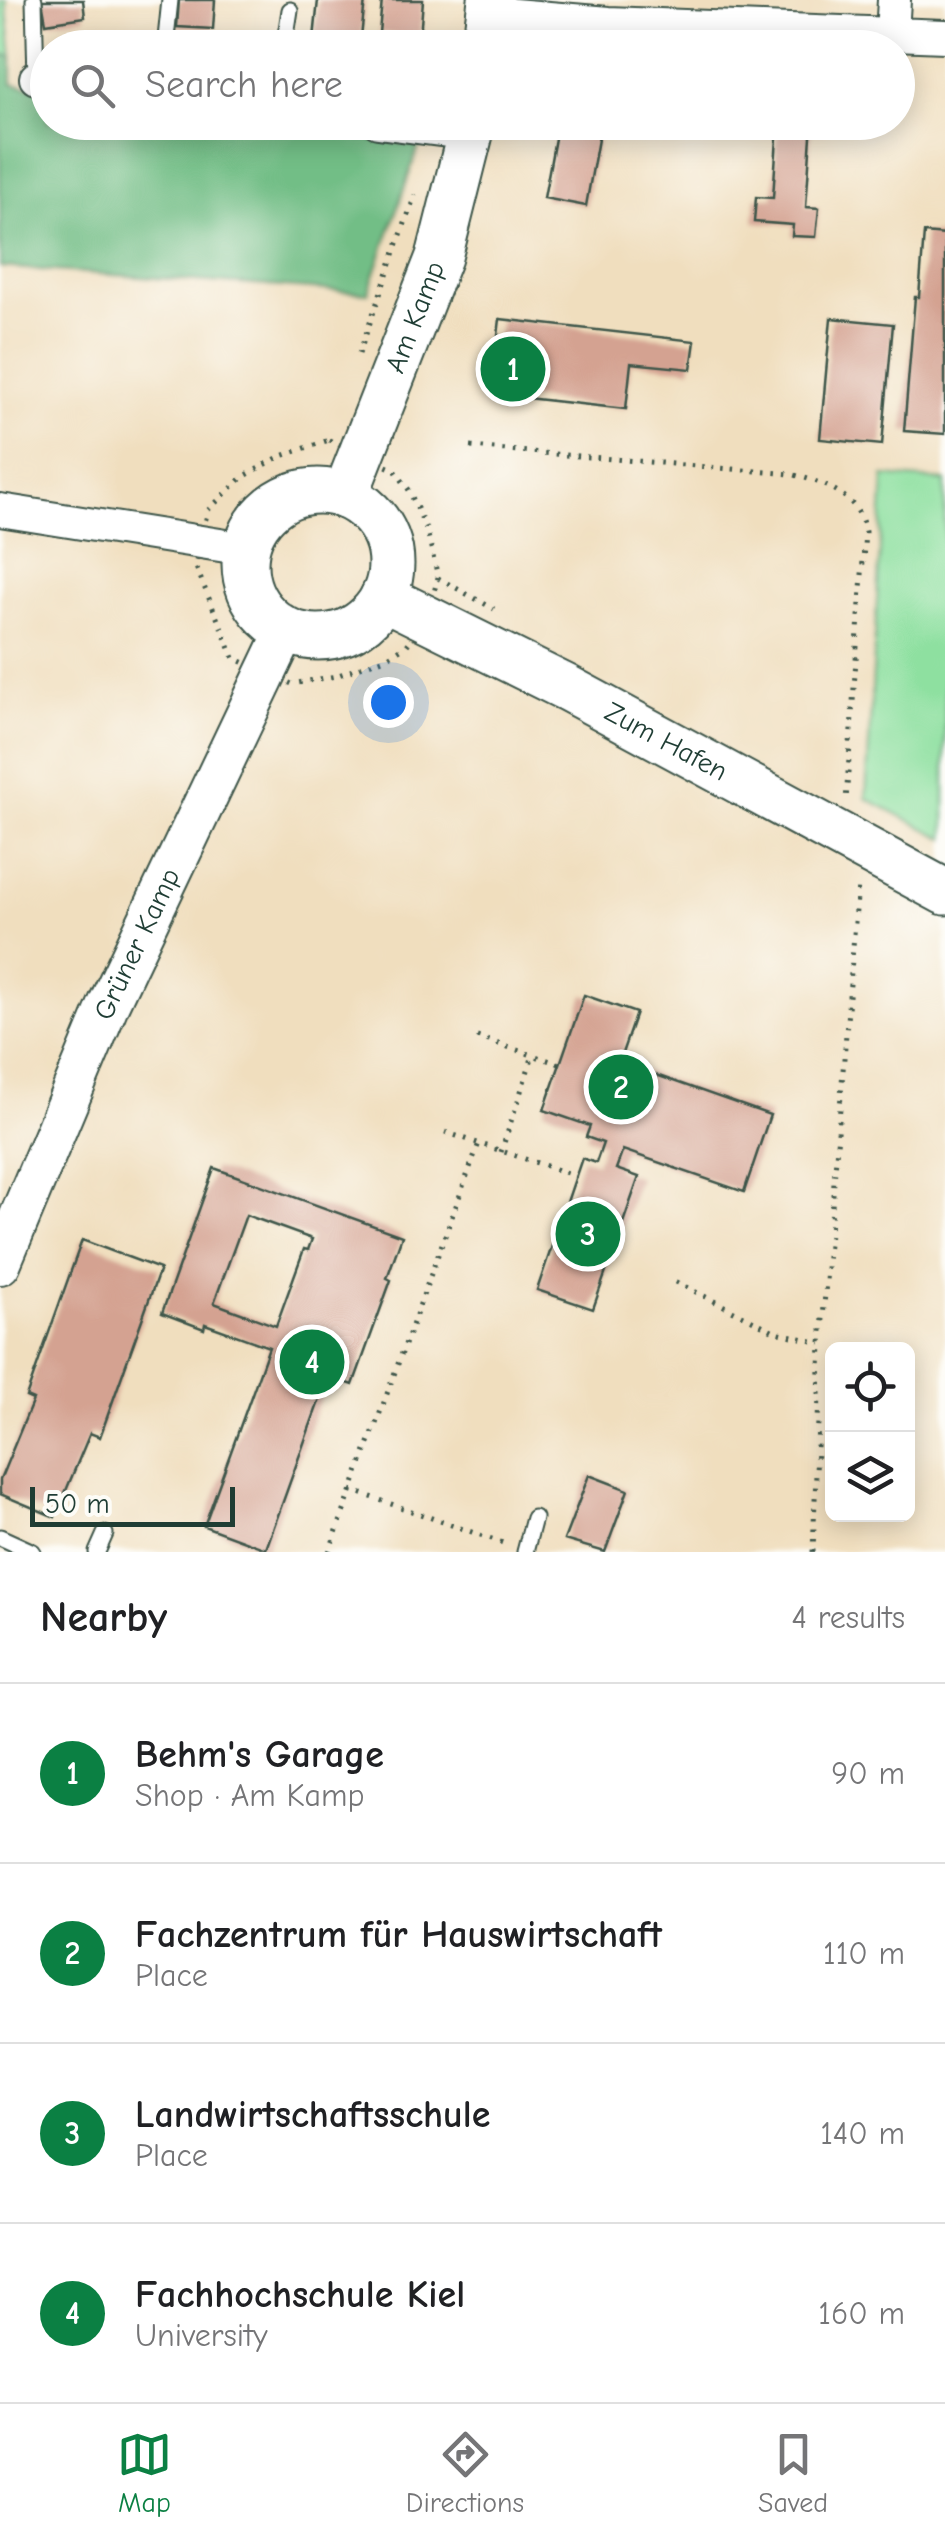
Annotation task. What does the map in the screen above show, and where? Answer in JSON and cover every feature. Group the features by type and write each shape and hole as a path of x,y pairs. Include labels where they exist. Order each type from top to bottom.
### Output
{"main road":[{"name":"Am Kamp","path":"346,496 439,256 469,140"},
{"path":"321,490 346,496 367,510 382,528 390,550 390,575 383,598 353,628 326,637 286,631 263,614 250,592 244,570 245,549 258,522 274,504 296,493 321,490"},
{"name":"Zum Hafen","path":"383,598 567,688 945,892"}],"street":[{"path":"892,30 894,0"},
{"path":"489,20 789,30"},
{"path":"915,35 945,36"},
{"path":"0,510 245,549"},
{"name":"Grüner Kamp","path":"0,1264 109,1003 286,631"}],"lane":[{"path":"34,0 37,30"},
{"path":"167,30 170,0"},
{"path":"287,30 290,10"},
{"path":"525,1551 534,1518"},
{"path":"98,1552 106,1534"},
{"path":"0,1537 33,1552"}],"path":[{"path":"355,367 418,185"},
{"path":"329,440 362,454 396,470 427,531 438,577 426,619 407,646 336,676 292,684 234,658 195,565 208,510 243,478 280,457 329,440"},
{"path":"472,447 791,474 819,482 847,498 862,514 865,532 851,842 821,1342 813,1552"},
{"path":"476,1037 560,1064"},
{"path":"501,1152 532,1058"},
{"path":"445,1132 576,1176"},
{"path":"329,1552 479,1143"},
{"path":"676,1282 776,1332 821,1342"},
{"path":"351,1490 525,1551"}],"green space":[{"path":"0,0 6,0 12,57 0,54"},
{"path":"0,54 12,57 12,84 30,87 30,140 378,140 419,146 368,293 0,267"},
{"path":"884,476 945,481 945,839 866,798"}],"building":[{"path":"42,0 83,0 85,17 46,23"},
{"path":"179,0 215,0 213,29 177,27"},
{"path":"318,0 365,0 362,30 315,30"},
{"path":"382,0 423,0 421,30 379,30"},
{"path":"555,140 598,140 586,206 544,198"},
{"path":"777,140 811,140 806,207 819,208 816,237 792,236 793,225 754,222 756,197 773,198"},
{"path":"924,233 945,235 945,434 904,431"},
{"path":"831,318 893,324 882,445 820,439"},
{"path":"500,319 695,341 691,369 631,363 626,409 491,394"},
{"path":"584,995 636,1013 619,1062 770,1115 744,1192 623,1150 616,1169 639,1177 593,1309 537,1290 582,1158 596,1163 603,1143 586,1137 590,1126 544,1110"},
{"path":"214,1168 402,1236 387,1278 391,1280 353,1385 328,1376 266,1549 204,1526 269,1347 162,1313","holes":["246,1215 312,1239 308,1250 304,1249 276,1326 214,1303"]},
{"path":"82,1240 160,1269 100,1437 90,1433 55,1517 0,1494 0,1480 33,1400 26,1397"},
{"path":"589,1475 628,1490 605,1552 564,1540"}],"place":[{"name":"Behm's Garage","path":"513,369"},
{"name":"Fachzentrum für Hauswirtschaft","path":"621,1087"},
{"name":"Landwirtschaftsschule","path":"588,1234"},
{"name":"Fachhochschule Kiel","path":"312,1362"}]}
